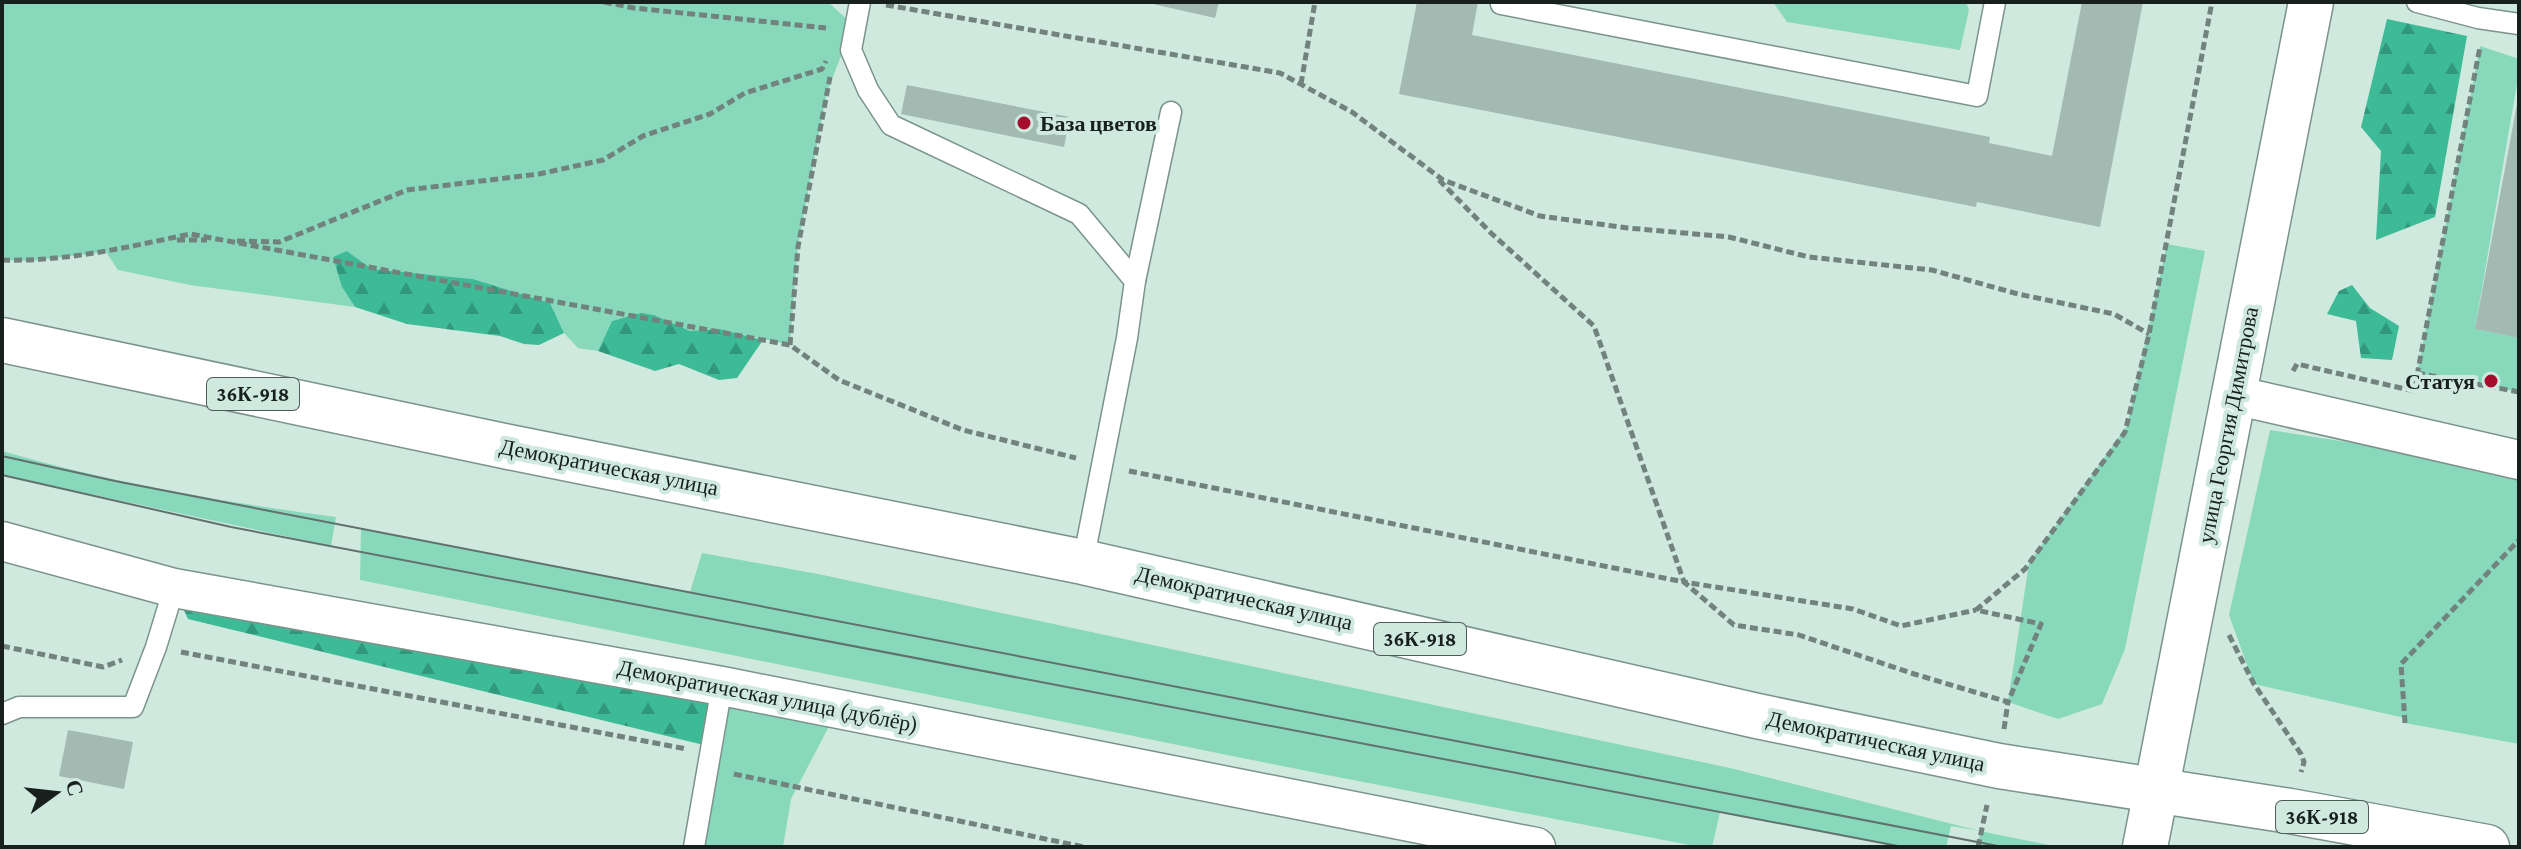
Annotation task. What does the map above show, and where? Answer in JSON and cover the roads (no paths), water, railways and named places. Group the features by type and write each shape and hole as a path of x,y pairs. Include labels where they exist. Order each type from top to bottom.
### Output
{"main road":[{"name":"улица Георгия Димитрова","path":"2145,847 2311,2"},
{"name":"Демократическая улица","path":"2,340 488,443 1083,562 1757,716 1999,766 2290,811 2487,847"}],"street":[{"path":"2234,395 2519,460"},
{"name":"Демократическая улица (дублёр)","path":"2,541 174,588 722,686 1536,847"}],"lane":[{"path":"1502,2 1977,96 1995,2"},
{"path":"869,3 851,50 868,90 891,125 1079,214 1135,281"},
{"path":"2430,4 2519,24"},
{"path":"1083,562 1127,338 1135,281 1171,112"},
{"path":"2,714 19,707 133,707 174,588"},
{"path":"694,847 722,686"}],"tram line":[{"path":"2,456 115,481 2003,847"},
{"path":"2,475 231,527 1903,847"}],"place":[{"name":"База цветов","path":"1024,123"},
{"name":"Статуя","path":"2491,381"}]}
